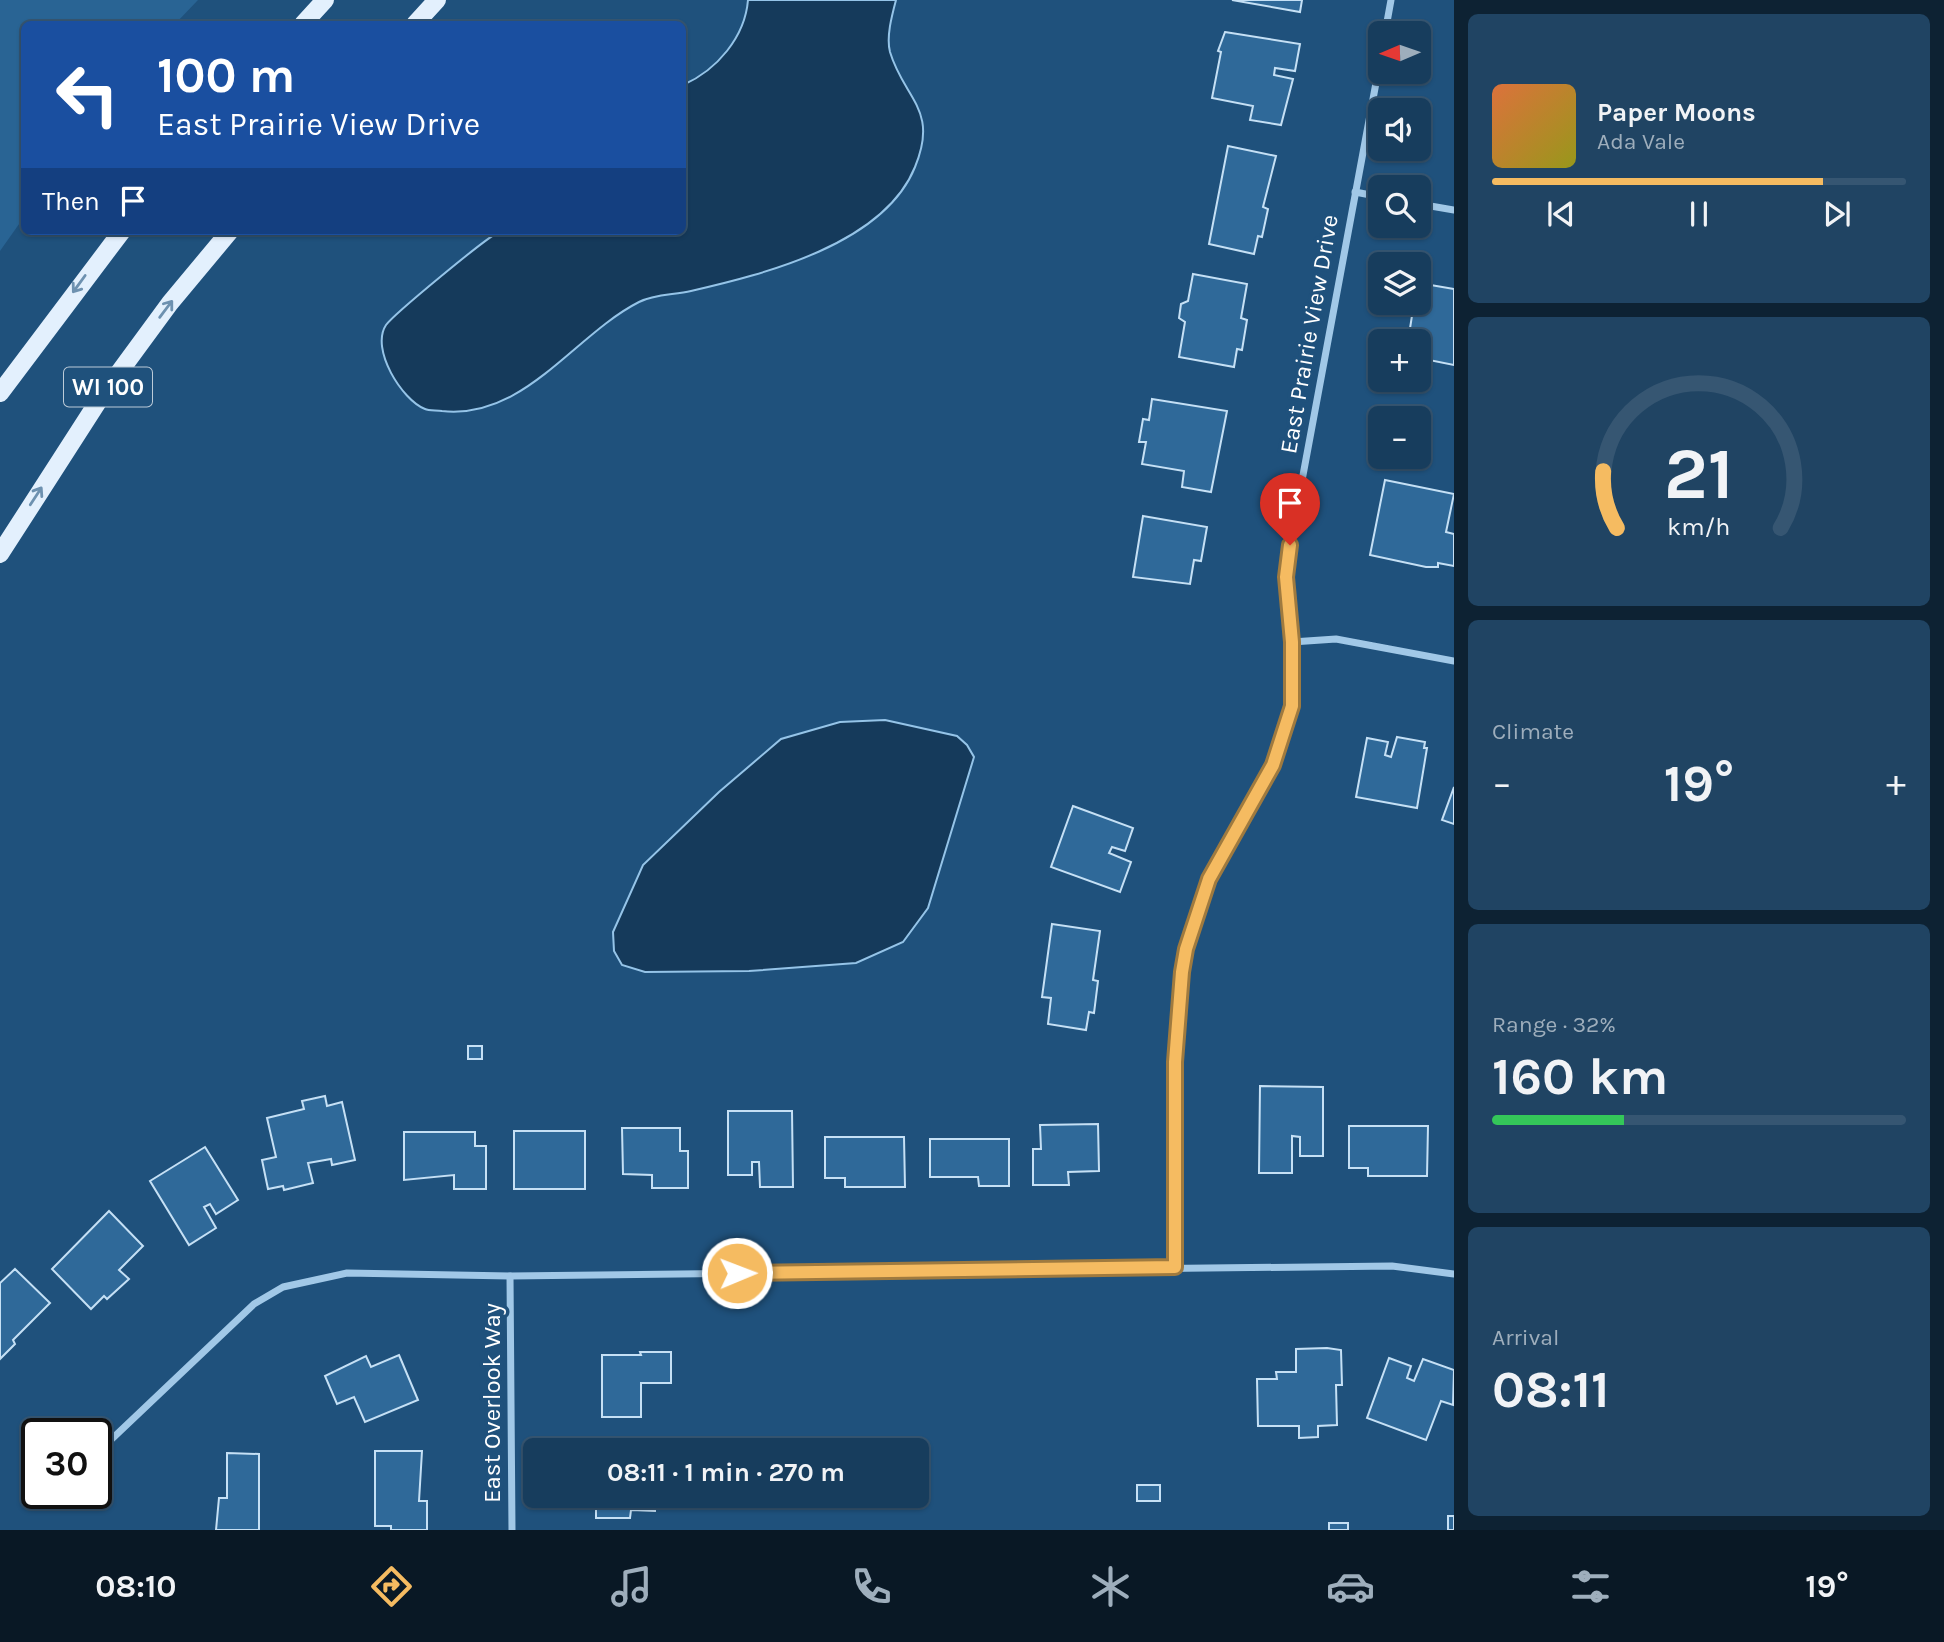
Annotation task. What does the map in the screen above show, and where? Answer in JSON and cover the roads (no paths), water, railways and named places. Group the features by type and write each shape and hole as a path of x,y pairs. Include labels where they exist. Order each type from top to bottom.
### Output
{"main road":[{"path":"306,21 325,0"},
{"path":"418,21 437,0"},
{"path":"0,393 119,235"},
{"name":"WI 100","path":"0,554 101,397 170,303 227,235"}],"street":[{"path":"1387,21 1391,0"},
{"name":"East Prairie View Drive","path":"1175,1267 1175,1062 1179,996 1186,949 1209,879 1273,765 1292,706 1292,642 1286,577 1290,545 1375,84"},
{"path":"1355,192 1368,194"},
{"path":"1431,206 1454,210"},
{"path":"1292,642 1336,639 1454,661"},
{"path":"112,1439 254,1304 283,1287 347,1273 510,1276 1392,1266 1454,1274"},
{"name":"East Overlook Way","path":"510,1276 512,1530"}]}
